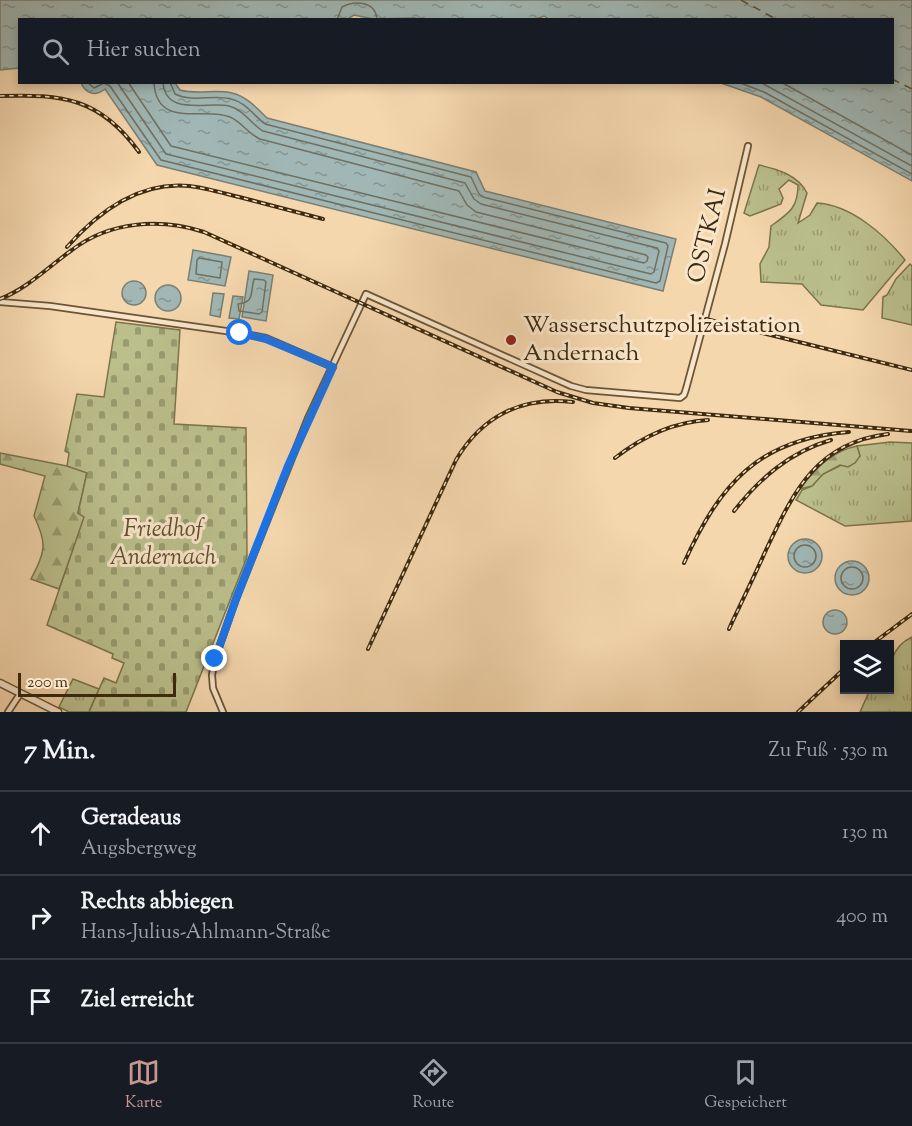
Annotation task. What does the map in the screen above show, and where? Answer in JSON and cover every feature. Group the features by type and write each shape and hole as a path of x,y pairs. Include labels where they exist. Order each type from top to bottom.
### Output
{"street":[{"name":"OSTKAI","path":"333,367 366,294 572,386 586,390 675,398 684,395 725,244 748,146"},
{"path":"0,303 50,306 240,333 266,339 333,367 288,466 215,659 212,675 213,688 223,712"},
{"path":"0,683 58,712"},
{"path":"8,712 20,694"}],"green space":[{"path":"759,165 793,177 803,187 807,193 798,223 810,215 817,203 842,209 866,222 905,260 863,310 821,305 802,284 761,282 760,264 769,247 771,226 794,205 798,185 789,180 779,189 783,198 781,204 750,216 744,213"},
{"path":"910,264 912,266 912,325 882,318 883,297 887,295 896,279"},
{"name":"Friedhof Andernach","path":"116,322 180,330 174,424 246,428 247,557 186,712 89,712 104,678 116,683 124,663 112,658 113,654 47,625 84,517 78,513 87,473 67,466 69,453 65,451 77,394 104,397"},
{"path":"890,442 912,443 912,521 845,526 796,500 802,490 812,486 823,474 860,456 857,446"},
{"path":"857,446 860,456 855,463 848,467 840,465 823,474 812,486 800,489 824,462 848,448"},
{"path":"0,453 87,472 78,513 85,517 59,589 31,579 43,548 43,541 34,516 45,476 0,464"},
{"path":"912,637 912,712 860,712 868,694 894,694 894,655 904,641"},
{"path":"73,679 99,689 89,712 69,712 59,707"}],"water":[{"path":"0,0 912,0 912,181 761,97 724,84 894,84 894,18 547,18 544,16 540,18 368,18 354,15 349,18 18,18 18,68 0,70"},
{"path":"82,84 176,84 180,90 186,91 232,93 247,100 267,118 476,172 485,191 676,239 663,291 157,165 105,89 94,94 85,90"},
{"path":"193,250 231,257 225,286 188,280"},
{"path":"249,271 273,275 266,321 242,317"},
{"path":"134,281 143,284 146,293 143,302 134,305 125,302 122,293 125,284"},
{"path":"168,285 177,289 181,298 177,307 168,311 159,307 155,298 159,289"},
{"path":"213,293 224,294 220,317 210,315"},
{"path":"233,296 243,297 239,319 229,318"},
{"path":"805,539 817,544 822,556 817,568 805,573 793,568 788,556 793,544"},
{"path":"852,561 864,566 869,578 864,590 852,595 840,590 835,578 840,566"},
{"path":"835,610 840,611 846,617 846,627 840,633 835,634 830,633 824,627 823,622 824,617 830,611"}],"ferry route":[{"path":"741,0 774,18"},
{"path":"894,80 912,89"}],"railway":[{"path":"0,96 43,96 78,103 110,120 139,152"},
{"path":"67,247 92,222 121,201 153,188 171,186 189,186 210,190 323,219"},
{"path":"0,299 20,289 72,250 102,233 136,225 170,225 204,232 557,392 593,403 629,408 911,431"},
{"path":"706,319 912,370"},
{"path":"368,649 456,460 466,445 478,432 505,412 537,402 573,402"},
{"path":"615,458 636,443 670,427 708,420"},
{"path":"684,563 712,510 746,470 766,456 790,444 817,436 849,432"},
{"path":"729,629 787,508 810,473 825,459 843,448 863,439 888,434"},
{"path":"734,511 765,477 789,459 831,440"},
{"path":"877,640 912,614"},
{"path":"798,712 840,673"}],"place":[{"name":"Wasserschutzpolizeistation Andernach","path":"511,340"}],"route":[{"path":"215,659 288,466 333,367 266,339 240,333"}]}
